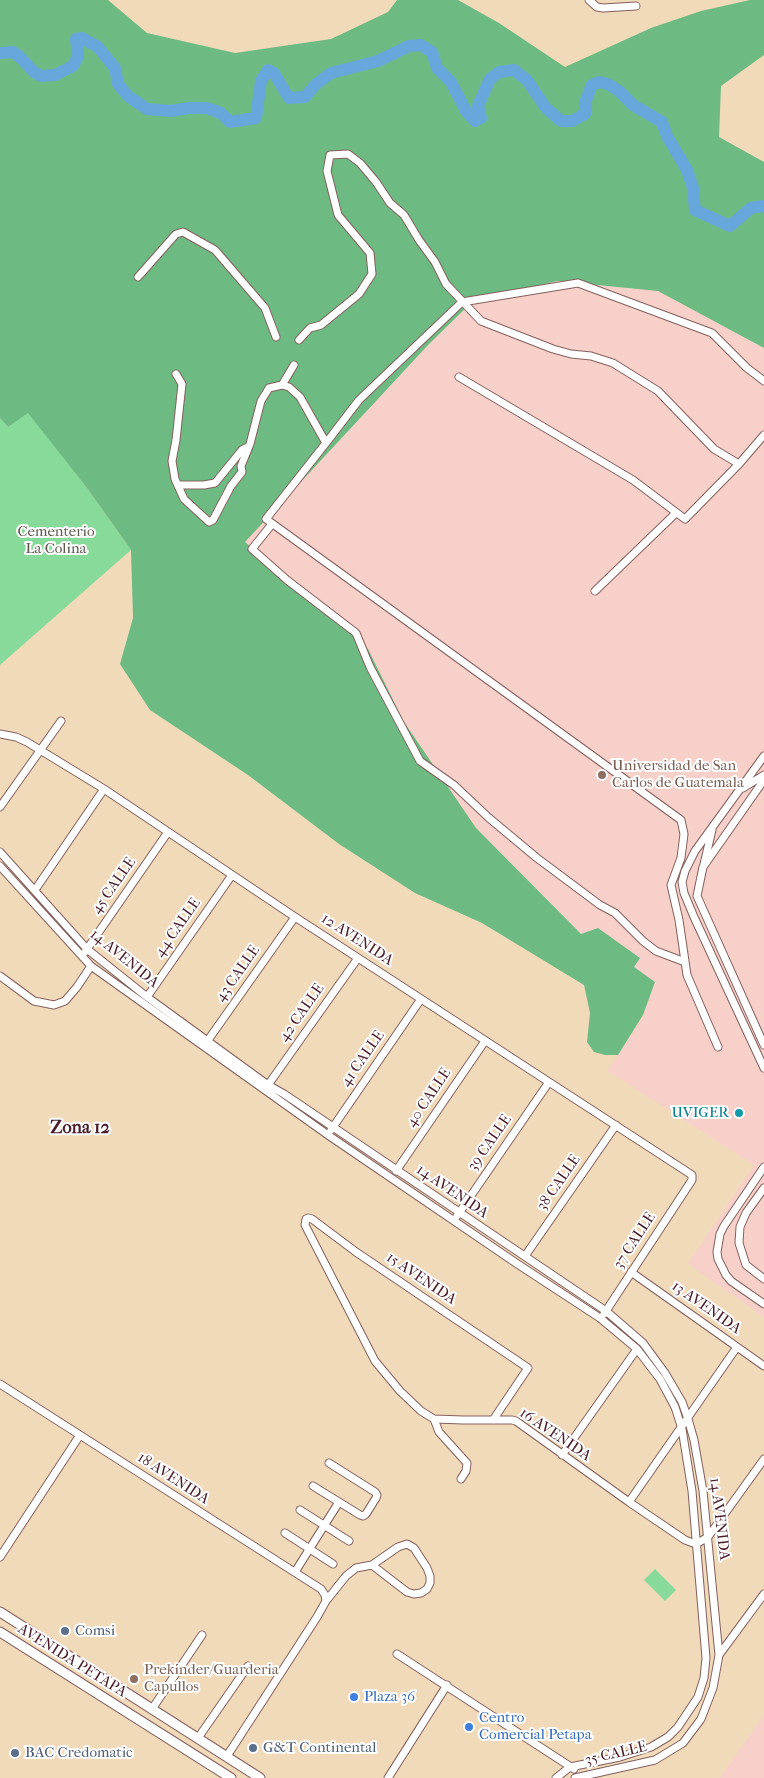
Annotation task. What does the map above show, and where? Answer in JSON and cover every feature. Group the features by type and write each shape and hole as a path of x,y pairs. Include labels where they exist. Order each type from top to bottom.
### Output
{"main road":[{"name":"AVENIDA PETAPA","path":"0,1612 260,1778"},
{"name":"AVENIDA PETAPA","path":"0,1632 231,1778"},
{"path":"154,1730 160,1723 168,1722 180,1726"}],"street":[{"path":"589,0 597,7 603,8 636,6"},
{"path":"299,340 310,328 321,325 359,294 372,274 370,252 338,216 327,172 330,155 348,154 360,163 390,203 404,215 435,262 446,284 481,321 553,349 571,354 591,356 613,363 658,391 714,449 739,464"},
{"path":"138,277 176,234 183,232 216,250 265,308 276,337"},
{"path":"718,1048 687,975 671,885 681,858 684,834 681,820 266,519 359,400 462,302 578,283 712,333 747,368 764,381"},
{"path":"282,385 294,364"},
{"path":"176,374 182,384 172,461 174,479 184,499 209,522 213,520 231,486 242,472 241,466 260,401 269,388 282,385 289,387 300,397 326,443"},
{"path":"459,377 633,480 685,519 739,464 764,435"},
{"path":"178,485 215,483 242,450 248,447"},
{"path":"595,591 676,513"},
{"path":"272,524 252,549 287,580 356,633 370,668 420,761 454,785 489,818 537,858 600,905 615,913 656,951 685,962"},
{"path":"0,807 61,721"},
{"name":"12 AVENIDA","path":"0,734 16,737 41,750 104,790 484,1041 689,1172 692,1175 692,1180"},
{"path":"764,756 695,851 682,882 684,893 764,1068"},
{"path":"739,790 764,775"},
{"path":"703,868 764,780"},
{"path":"35,890 104,790"},
{"path":"714,825 697,896 764,1044"},
{"name":"45 CALLE","path":"81,956 168,832"},
{"name":"14 AVENIDA","path":"0,852 87,949 147,996 268,1085 606,1311 643,1343 666,1373 682,1402 688,1419 697,1457 708,1537 719,1655"},
{"name":"14 AVENIDA","path":"0,866 91,966 203,1048 328,1135 600,1318 637,1349 660,1379 675,1407 682,1429 692,1491 706,1658"},
{"name":"44 CALLE","path":"147,996 232,875"},
{"name":"43 CALLE","path":"203,1048 295,917"},
{"name":"42 CALLE","path":"268,1085 358,958"},
{"path":"0,976 27,997 41,1004 54,1005 64,1000 77,987 91,966"},
{"name":"41 CALLE","path":"328,1135 422,999"},
{"name":"40 CALLE","path":"396,1171 484,1041"},
{"name":"39 CALLE","path":"454,1220 549,1082"},
{"name":"38 CALLE","path":"525,1256 616,1125"},
{"path":"764,1167 724,1226 720,1234 717,1252 718,1259 731,1281 764,1304"},
{"name":"37 CALLE","path":"600,1318 692,1180"},
{"path":"764,1188 746,1213 740,1227 739,1243 746,1265 764,1279"},
{"name":"15 AVENIDA","path":"434,1419 421,1411 400,1391 374,1361 305,1225 306,1219 312,1219 356,1252 528,1368 493,1420"},
{"name":"13 AVENIDA","path":"631,1272 764,1366"},
{"path":"629,1502 682,1429 737,1347"},
{"path":"562,1455 637,1349"},
{"name":"18 AVENIDA","path":"0,1384 322,1589 326,1601"},
{"path":"434,1419 439,1432 467,1463 466,1471 460,1478"},
{"name":"16 AVENIDA","path":"434,1419 516,1421 629,1502 685,1540 696,1544"},
{"path":"0,1557 80,1435"},
{"path":"696,1544 708,1537 764,1459"},
{"path":"313,1486 363,1516 366,1514 377,1495 375,1492 329,1463"},
{"path":"295,1572 339,1502"},
{"path":"300,1510 349,1541"},
{"path":"285,1533 334,1564"},
{"path":"227,1756 318,1617 326,1601 346,1576 356,1568 372,1565 398,1547 407,1544 414,1548 427,1568 430,1583 427,1589 421,1593 407,1592 372,1565"},
{"path":"719,1655 764,1594"},
{"path":"152,1709 202,1635"},
{"path":"397,1654 585,1777"},
{"name":"35 CALLE","path":"575,1778 655,1760 683,1743 701,1719 714,1688 719,1655"},
{"name":"35 CALLE","path":"556,1778 570,1767 620,1757 651,1747 668,1737 678,1728 698,1698 704,1678 706,1658"},
{"path":"198,1738 248,1666"},
{"path":"388,1778 447,1685"}],"shaded area":[{"name":"Universidad de San Carlos de Guatemala","path":"557,281 658,291 764,348 764,1317 688,1264 754,1165 608,1071 643,1015 581,934 476,828 404,722 368,649 244,542 429,344 473,301"},
{"path":"764,1715 764,1778 720,1778"}],"green space":[{"path":"0,0 108,0 147,33 235,53 331,39 388,12 397,0 458,0 499,23 565,67 651,28 701,11 750,0 764,0 764,55 721,86 719,137 764,162 764,348 658,291 557,281 473,301 429,344 245,542 368,649 404,722 476,828 581,934 598,928 640,958 634,967 655,982 643,1015 618,1055 605,1055 594,1052 587,1042 590,1013 584,985 482,923 415,893 339,844 248,775 150,710 120,664 133,618 131,550 87,488 28,413 8,427 0,418"},
{"name":"Cementerio La Colina","path":"28,412 87,488 131,550 0,665 0,418 8,427"},
{"path":"655,1569 676,1590 665,1601 644,1580"}],"waterway":[{"path":"0,53 13,52 34,72 41,76 55,75 73,66 78,56 76,39 82,38 98,47 115,68 118,84 128,96 147,109 171,111 207,108 221,113 230,122 256,118 261,81 268,70 274,73 289,98 305,97 315,85 331,73 378,61 409,46 421,45 432,52 437,68 451,82 466,111 475,121 481,118 478,106 490,79 499,72 514,70 527,80 546,108 561,121 572,121 585,114 586,100 592,85 599,82 608,84 619,91 633,105 662,122 667,136 687,170 693,188 695,210 730,226 751,208 764,206"}],"place":[{"name":"Universidad de San Carlos de Guatemala","path":"602,775"},
{"name":"UVIGER","path":"739,1113"},
{"name":"Comsi","path":"65,1631"},
{"name":"Prekinder/Guarderia Capullos","path":"134,1679"},
{"name":"Plaza 36","path":"354,1697"},
{"name":"Centro Comercial Petapa","path":"469,1727"},
{"name":"G&T Continental","path":"253,1748"},
{"name":"BAC Credomatic","path":"15,1753"}],"district":[{"name":"Zona 12","path":"80,1129"}]}
